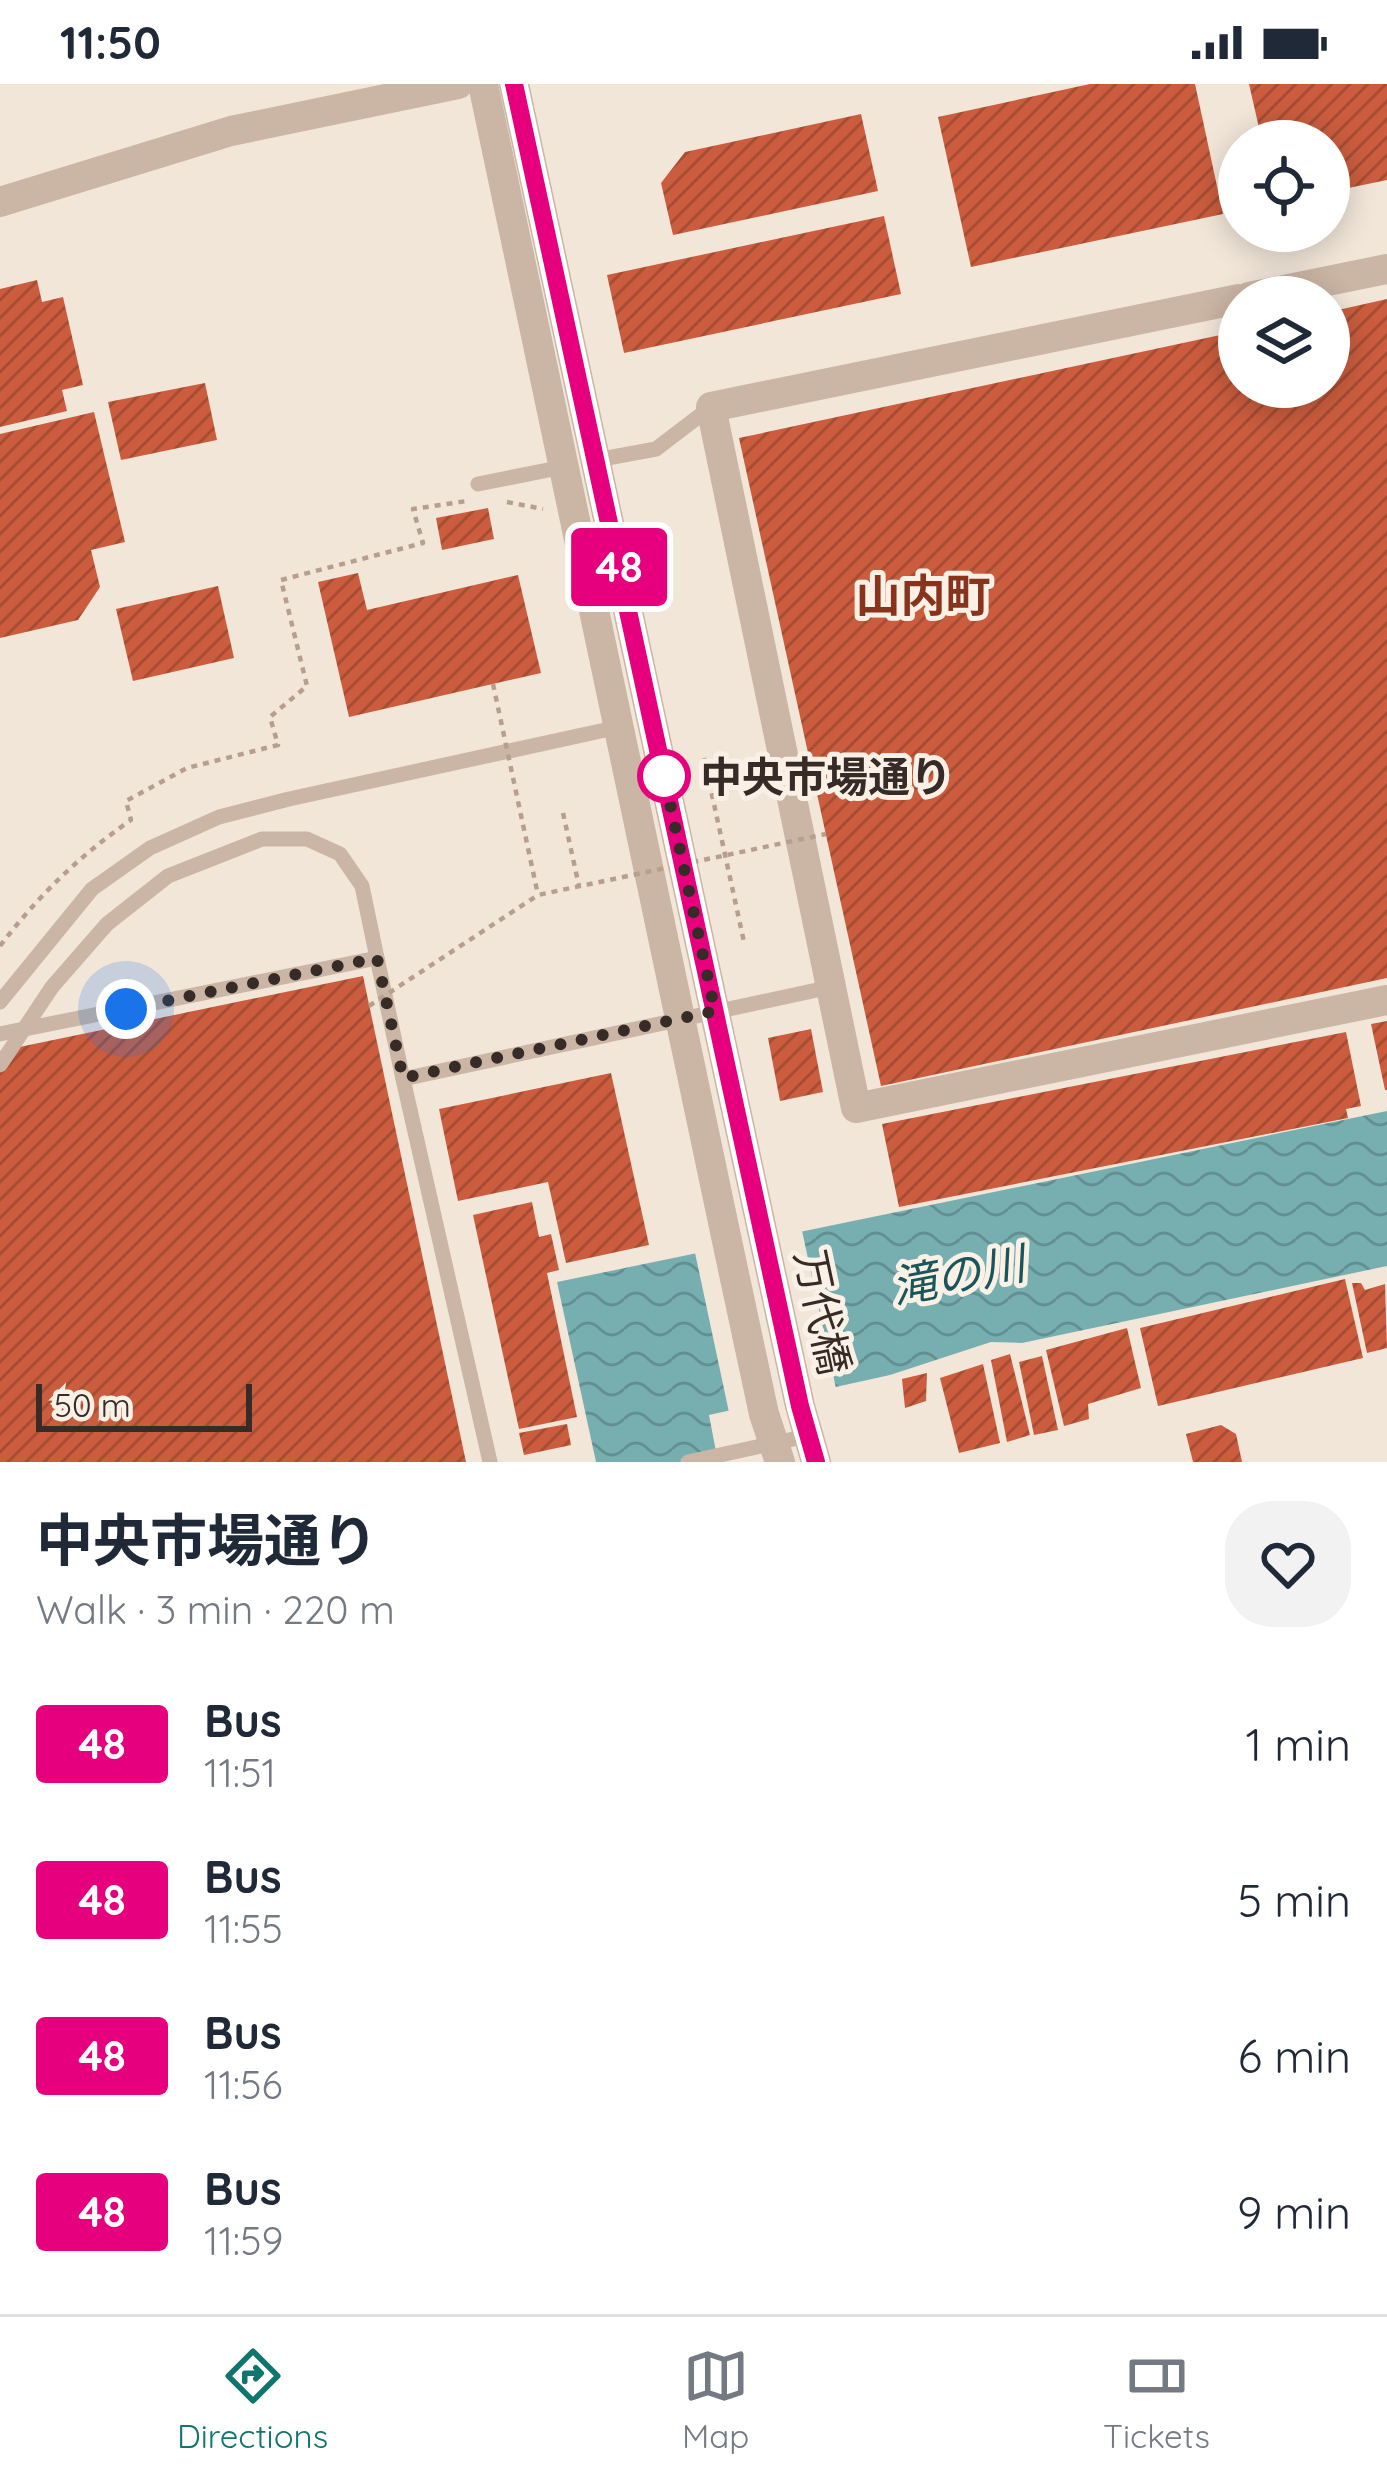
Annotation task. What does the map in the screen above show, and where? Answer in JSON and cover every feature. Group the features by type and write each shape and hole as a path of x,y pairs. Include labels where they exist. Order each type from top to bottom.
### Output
{"street":[{"path":"0,202 231,131 458,84"},
{"path":"483,84 680,1018"},
{"path":"514,84 715,1011"},
{"path":"1350,277 1387,269"},
{"path":"1218,303 711,407 856,1108 1387,1000"},
{"name":"万代橋","path":"715,1011 808,1435"},
{"name":"万代橋","path":"680,1018 772,1440"}],"lane":[{"path":"478,484 656,449 711,407"},
{"path":"0,1002 92,889 150,848 219,818 289,799 619,727"},
{"path":"0,1065 52,987 107,924 168,876 262,838 307,839 340,854 362,886 490,1462"},
{"path":"0,1034 377,958"},
{"path":"403,1078 831,987"},
{"path":"688,1462 808,1435"}],"path":[{"path":"0,946 70,866 131,820 126,801 188,768 278,745 271,717 307,686 281,580 423,543 413,509 470,500"},
{"path":"506,502 544,508"},
{"path":"493,684 538,895"},
{"path":"704,758 745,942"},
{"path":"563,813 579,886"},
{"path":"369,1006 538,895 826,834"}],"water":[{"name":"滝の川","path":"1387,1111 1387,1266 1022,1343 991,1342 890,1375 709,1415 718,1462 596,1462 557,1282"}],"pier":[{"path":"801,1226 837,1393 730,1417 694,1248"}],"building":[{"path":"1090,84 1195,84 1218,191 1218,215 971,267 938,117"},
{"path":"1249,84 1387,84 1387,180 1350,188 1350,120 1257,120"},
{"path":"861,114 878,191 673,235 661,183 685,152"},
{"path":"884,216 901,294 624,353 607,275"},
{"path":"37,280 42,302 63,297 83,385 62,390 67,411 0,427 0,289"},
{"path":"1387,299 1387,978 881,1086 739,438 1218,335 1218,408 1350,408 1350,307"},
{"path":"205,383 217,440 121,460 108,402"},
{"path":"94,412 125,542 91,550 100,587 78,620 0,638 0,434"},
{"path":"488,508 494,539 442,550 436,518"},
{"path":"358,573 367,610 518,575 541,673 349,717 318,582"},
{"path":"218,586 234,658 133,681 116,609"},
{"path":"363,976 466,1462 0,1462 0,1051"},
{"path":"1387,1021 1387,1090 1385,1090 1371,1024"},
{"path":"811,1029 823,1092 780,1101 768,1038"},
{"path":"1346,1032 1361,1106 1346,1109 1348,1118 899,1207 882,1124"},
{"path":"611,1073 649,1245 566,1263 548,1182 458,1201 439,1109"},
{"path":"532,1202 539,1237 551,1234 559,1270 547,1273 577,1417 519,1429 473,1215"},
{"path":"1345,1279 1363,1358 1158,1406 1140,1328"},
{"path":"1352,1283 1361,1283 1365,1290 1385,1284 1387,1348 1367,1353"},
{"path":"1127,1328 1141,1388 1088,1404 1089,1419 1064,1426 1046,1350"},
{"path":"1010,1354 1030,1435 1007,1442 991,1360"},
{"path":"1042,1356 1058,1430 1034,1435 1019,1362"},
{"path":"983,1364 1000,1443 959,1453 940,1378"},
{"path":"927,1373 926,1401 905,1408 902,1379"},
{"path":"567,1424 571,1445 524,1455 519,1433"},
{"path":"1221,1425 1236,1434 1242,1462 1193,1462 1186,1434"}],"bus line":[{"name":"48","path":"514,84 800,1406 816,1462"}],"place":[{"name":"中央市場通り","path":"664,776"}],"district":[{"name":"山内町","path":"923,595"}],"route":[{"path":"126,1009 377,958 403,1078 715,1011 664,776"}]}
